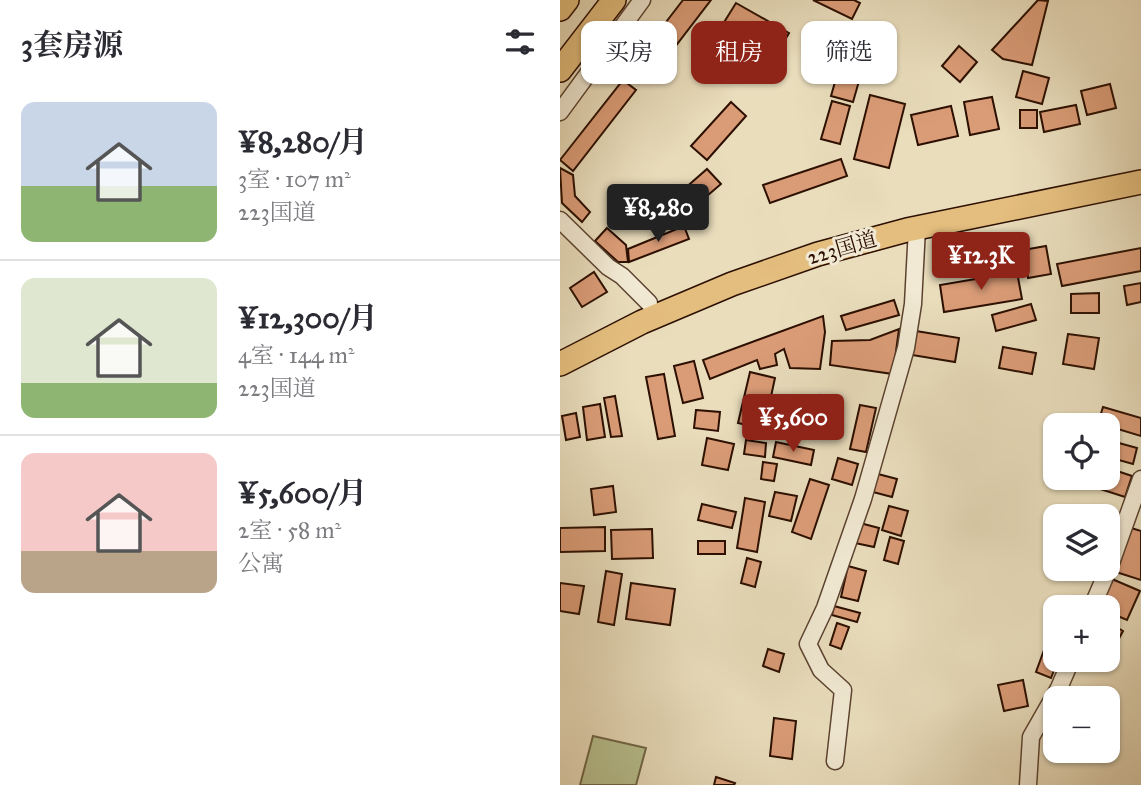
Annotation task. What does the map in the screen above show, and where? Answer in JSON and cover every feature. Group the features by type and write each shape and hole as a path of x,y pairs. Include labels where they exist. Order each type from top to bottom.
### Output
{"highway":[{"path":"560,9 567,0"},
{"path":"560,69 614,0"},
{"name":"223国道","path":"560,348 649,303 764,257 854,229 930,210 1141,168"},
{"name":"223国道","path":"560,364 642,322 732,284 818,254 917,228 1141,182"}],"street":[{"path":"560,112 642,0"},
{"path":"560,220 649,303"},
{"path":"835,761 843,690 821,670 808,644 825,608 859,511 906,348 913,304 917,228"},
{"path":"1097,595 1141,479"},
{"path":"1028,785 1031,737 1066,672"}],"green space":[{"path":"593,736 646,748 636,785 580,785"}],"building":[{"path":"683,0 711,0 695,21 691,21 691,26 677,44 677,21 667,21"},
{"path":"813,0 854,0 860,3 852,19"},
{"path":"1038,0 1048,1 1032,65 1003,59 992,50"},
{"path":"736,3 768,21 725,21"},
{"path":"959,46 977,62 960,82 942,66"},
{"path":"1023,71 1049,78 1042,104 1016,97"},
{"path":"620,84 628,84 636,90 573,171 560,160"},
{"path":"834,84 858,84 853,102 831,96"},
{"path":"1110,84 1116,108 1087,115 1081,91"},
{"path":"870,95 905,104 889,168 854,159"},
{"path":"992,97 999,129 970,135 964,102"},
{"path":"832,101 850,106 840,144 821,139"},
{"path":"731,102 746,116 707,160 691,146"},
{"path":"1076,105 1080,124 1044,132 1040,112"},
{"path":"951,106 958,136 918,145 911,115"},
{"path":"1020,110 1037,110 1037,128 1020,128"},
{"path":"841,159 847,176 770,203 763,185"},
{"path":"560,168 573,175 575,196 590,212 582,222 562,203"},
{"path":"707,169 721,184 680,219 667,204"},
{"path":"684,226 689,239 629,262 628,249"},
{"path":"607,228 626,245 628,262 618,262 595,241"},
{"path":"1046,246 1051,274 1028,278 1023,250"},
{"path":"1141,248 1141,271 1062,286 1057,264"},
{"path":"594,272 607,292 582,307 570,288"},
{"path":"1017,272 1022,299 944,312 940,285"},
{"path":"1141,283 1141,302 1127,305 1124,286"},
{"path":"1099,293 1099,313 1071,313 1071,294"},
{"path":"894,300 899,315 846,330 841,316"},
{"path":"1031,304 1036,320 996,331 992,315"},
{"path":"823,316 825,332 820,369 790,368 784,349 775,354 777,365 760,369 757,360 710,379 703,360"},
{"path":"899,329 893,374 830,365 832,341 870,340"},
{"path":"916,331 959,338 955,362 912,355"},
{"path":"1068,334 1099,338 1094,369 1063,364"},
{"path":"1003,347 1036,353 1032,374 999,368"},
{"path":"694,361 703,398 683,403 674,366"},
{"path":"750,372 775,378 764,429 738,423"},
{"path":"664,374 675,436 658,439 646,377"},
{"path":"820,395 833,397 828,418 816,416"},
{"path":"615,396 622,436 611,437 604,398"},
{"path":"600,404 605,437 587,440 583,407"},
{"path":"860,405 876,408 866,452 850,449"},
{"path":"1103,407 1141,418 1141,436 1120,430 1120,413 1101,413"},
{"path":"696,410 720,412 718,431 694,428"},
{"path":"576,413 580,437 566,440 562,416"},
{"path":"707,438 734,444 728,470 702,465"},
{"path":"746,440 766,443 765,457 744,454"},
{"path":"776,442 814,450 811,465 773,457"},
{"path":"1120,443 1137,448 1133,464 1120,460"},
{"path":"838,458 858,464 852,485 832,479"},
{"path":"763,462 777,464 774,481 761,479"},
{"path":"1120,472 1132,476 1125,497 1103,490 1120,490"},
{"path":"878,474 897,479 892,497 873,492"},
{"path":"810,479 829,485 811,539 792,532"},
{"path":"613,486 616,512 594,515 591,489"},
{"path":"775,492 797,496 791,521 769,516"},
{"path":"745,498 765,502 757,552 737,548"},
{"path":"702,504 736,512 732,528 698,520"},
{"path":"889,506 908,511 901,536 882,530"},
{"path":"860,523 879,528 874,547 855,543"},
{"path":"605,527 605,551 560,552 560,528"},
{"path":"1128,527 1141,531 1141,580 1120,573 1120,550"},
{"path":"652,529 653,558 612,559 611,530"},
{"path":"890,537 904,541 898,564 884,560"},
{"path":"698,541 725,541 725,554 698,554"},
{"path":"747,558 761,562 755,587 741,583"},
{"path":"848,566 866,571 858,601 841,597"},
{"path":"606,571 622,574 614,625 598,622"},
{"path":"1111,581 1140,591 1127,620 1120,617 1120,595 1105,595"},
{"path":"560,583 584,586 579,614 560,611"},
{"path":"631,583 675,589 670,625 626,619"},
{"path":"834,606 860,613 857,622 832,615"},
{"path":"837,623 849,627 841,649 830,645"},
{"path":"768,649 784,654 779,672 763,666"},
{"path":"1043,653 1043,672 1053,672 1051,678 1036,672"},
{"path":"1023,680 1028,706 1004,711 998,685"},
{"path":"774,718 796,721 792,759 770,756"},
{"path":"716,777 735,783 714,785"}]}
